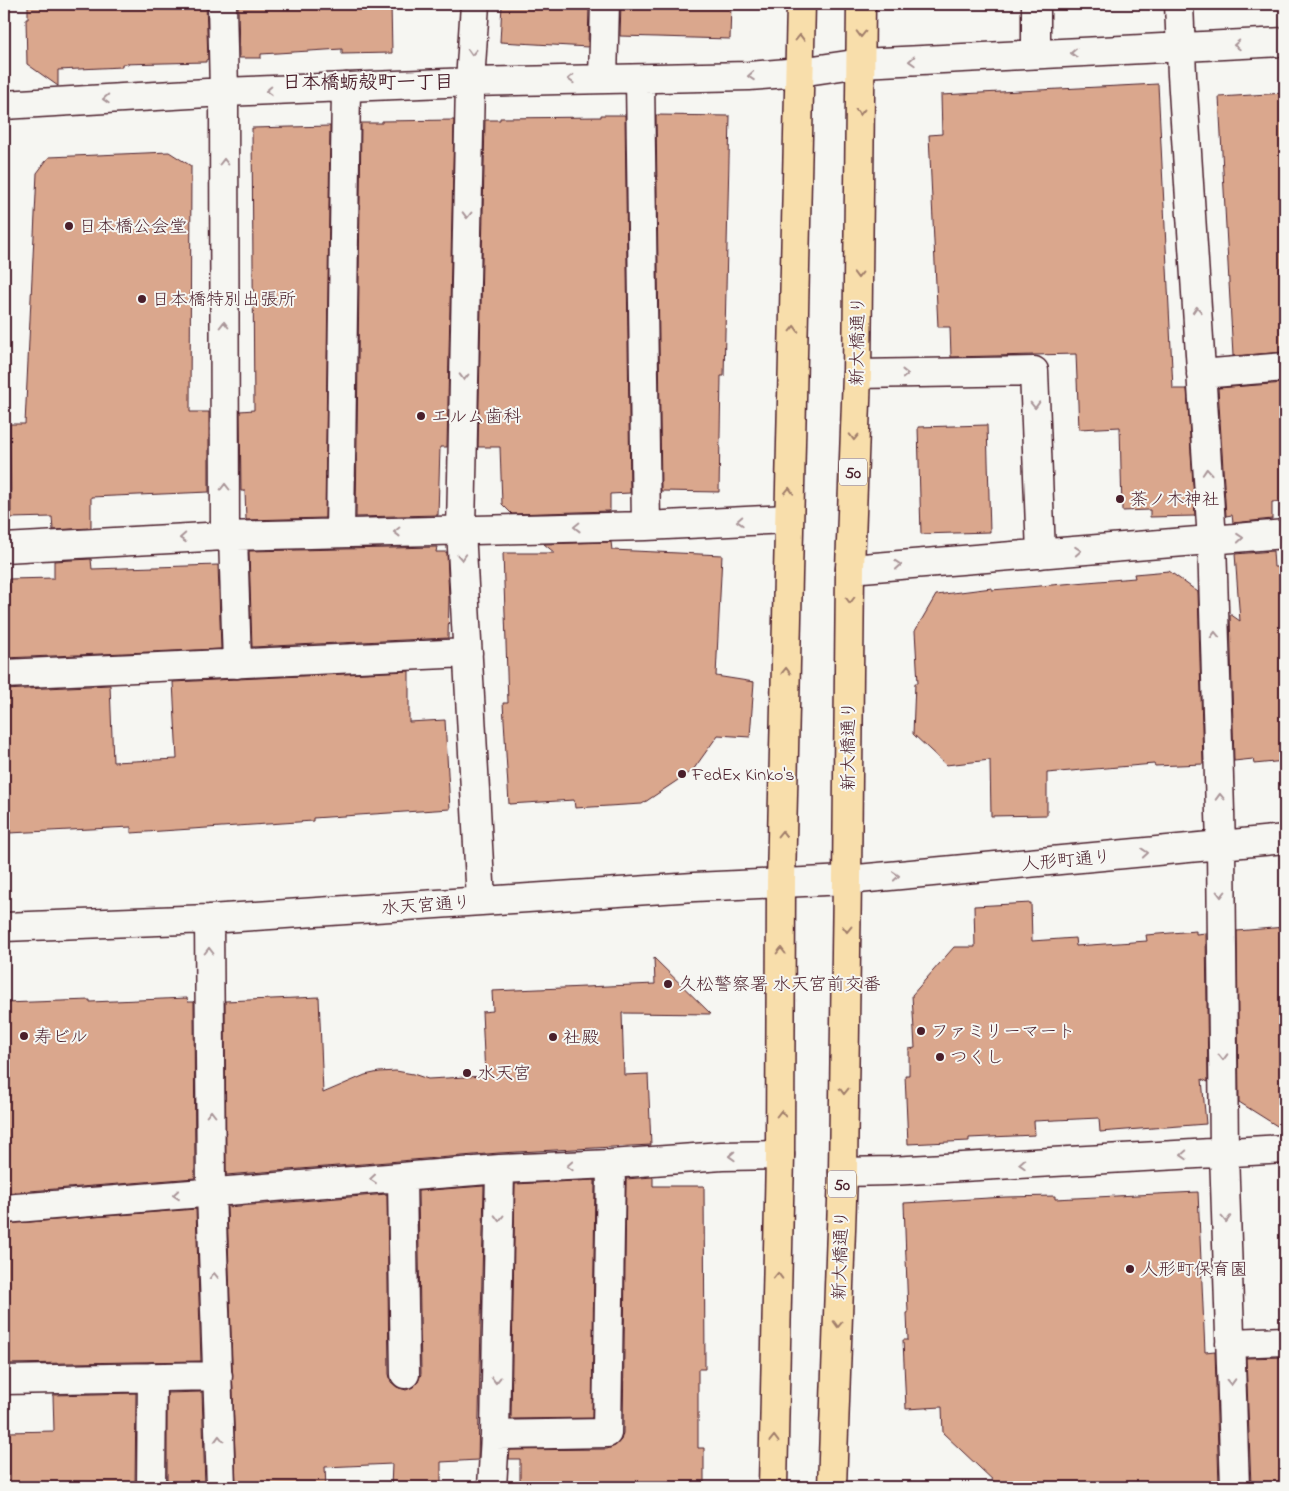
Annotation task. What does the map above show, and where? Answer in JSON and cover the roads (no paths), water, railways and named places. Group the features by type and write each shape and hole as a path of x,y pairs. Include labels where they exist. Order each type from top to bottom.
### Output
{"main road":[{"path":"773,1487 780,1155 781,882 801,4"},
{"name":"新大橋通り","path":"832,1487 843,1172 848,880 850,570 856,374 862,4"}],"street":[{"path":"222,4 229,536 237,664"},
{"path":"475,4 470,82 461,530 482,901"},
{"path":"603,78 605,4"},
{"path":"1036,4 1036,54"},
{"path":"1179,4 1180,48 1212,541 1221,846 1224,1152 1235,1487"},
{"path":"4,105 224,92 470,82 749,76 861,64 1285,42"},
{"path":"640,79 646,526"},
{"path":"340,533 346,87"},
{"path":"1201,374 1285,368"},
{"path":"856,374 1034,371 1041,554"},
{"path":"4,548 229,536 646,526 788,519"},
{"path":"850,570 1285,534"},
{"path":"4,674 468,653"},
{"name":"人形町通り","path":"848,880 1285,839"},
{"name":"水天宮通り","path":"4,927 209,919 781,882 848,880"},
{"path":"209,919 211,1192 221,1487"},
{"path":"843,1172 1285,1149"},
{"path":"4,1209 500,1169 722,1156 780,1155"},
{"path":"495,1435 607,1433 611,1164"},
{"path":"492,1487 495,1435 500,1169"},
{"path":"402,1177 405,1374"},
{"path":"1230,1343 1285,1341"},
{"path":"4,1380 218,1376"},
{"path":"151,1487 152,1378"}],"place":[{"name":"日本橋公会堂","path":"69,226"},
{"name":"日本橋特別出張所","path":"142,299"},
{"name":"エルム歯科","path":"421,416"},
{"name":"茶ノ木神社","path":"1120,499"},
{"name":"FedEx Kinko's","path":"682,774"},
{"name":"久松警察署 水天宮前交番","path":"668,984"},
{"name":"ファミリーマート","path":"921,1031"},
{"name":"寿ビル","path":"24,1036"},
{"name":"社殿","path":"553,1037"},
{"name":"つくし","path":"940,1057"},
{"name":"水天宮","path":"467,1073"},
{"name":"人形町保育園","path":"1130,1269"}],"district":[{"name":"日本橋蛎殻町一丁目","path":"368,81"}]}
